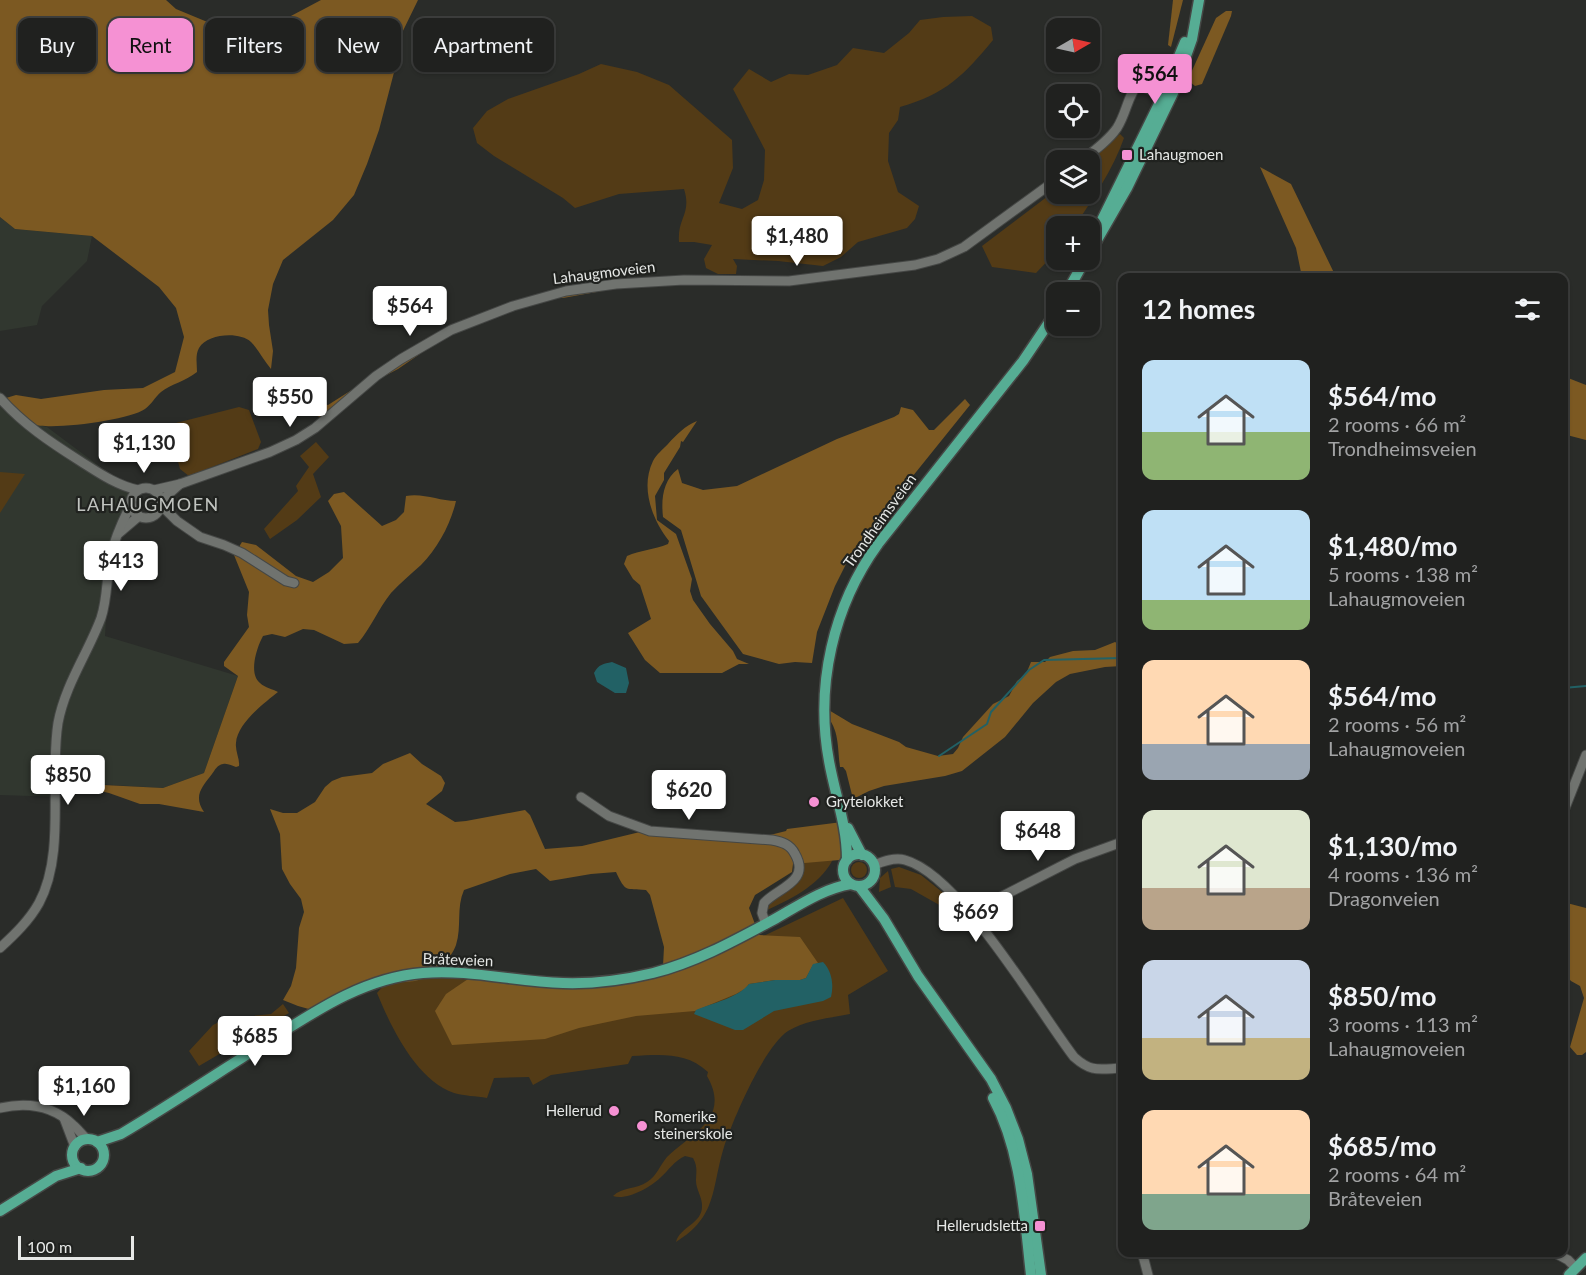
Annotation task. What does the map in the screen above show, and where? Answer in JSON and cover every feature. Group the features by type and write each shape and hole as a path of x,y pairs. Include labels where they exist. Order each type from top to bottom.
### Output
{"main road":[{"path":"1100,230 1168,90 1199,1"},
{"name":"Trondheimsveien","path":"862,855 844,819 829,762 824,708 829,659 846,598 871,553 1023,361 1046,327"},
{"name":"Trondheimsveien","path":"844,819 845,865"},
{"path":"884,919 871,881 874,875 874,865 869,858 862,855 852,856 845,865 845,878 855,885 884,919 914,970 996,1088 1018,1139 1029,1186 1041,1275"},
{"name":"Bråteveien","path":"817,895 845,865"},
{"path":"855,885 871,881"},
{"name":"Bråteveien","path":"104,1154 122,1134 325,1005 367,985 402,976 432,972 469,973 563,984 616,980 647,974 683,964 720,948 817,895 855,885"},
{"path":"972,1055 1003,1120 1014,1153 1022,1195 1031,1275"},
{"name":"Bråteveien","path":"92,1140 122,1134"},
{"path":"0,1211 56,1176 81,1168 94,1169 102,1163 104,1154 102,1147 92,1140 80,1142 56,1176"},
{"path":"74,1151 75,1163 81,1168"},
{"path":"1572,1271 1586,1258"}],"street":[{"path":"1095,150 1118,127 1131,92 1137,84 1152,78 1168,90"},
{"name":"Lahaugmoveien","path":"154,490 180,484 270,452 296,440 315,428 376,376 401,359 451,330 513,306 566,291 629,283 684,280 789,281 922,264 964,247 1046,187"},
{"path":"0,398 34,431 114,483 139,516 147,518 154,515 161,503"},
{"path":"114,483 138,490"},
{"name":"Lahaugmoveien","path":"161,503 180,484"},
{"path":"0,948 33,913 49,879 60,715 69,688 103,611 111,555 134,493 146,487 154,490 161,503 177,521 200,537 228,546 286,581 294,583"},
{"path":"154,515 177,521"},
{"path":"119,533 139,516"},
{"path":"1568,800 1586,755"},
{"path":"581,797 609,816 650,831 772,840 789,845 798,858 798,873 789,886 764,903 762,913 766,924"},
{"path":"971,914 1075,859 1118,843"},
{"path":"874,865 893,859 912,863 936,879 971,914 1074,1057 1085,1067 1092,1069 1118,1068"},
{"path":"0,1107 22,1104 36,1105 50,1110 73,1124 92,1140"},
{"path":"64,1118 74,1151"},
{"path":"1143,1257 1148,1275"},
{"path":"1562,1257 1568,1260 1572,1271"}],"shaded area":[{"path":"0,0 166,0 176,9 205,21 205,72 304,72 304,18 287,18 321,0 418,0 401,35 401,18 316,18 316,72 394,72 379,130 354,195 333,220 283,260 273,284 268,310 273,351 271,369 251,342 246,339 231,335 216,337 203,343 199,348 197,372 161,392 145,409 137,413 72,425 32,424 6,398 16,395 41,399 104,390 143,388 175,372 184,337 176,308 159,287 92,236 15,229 0,217"},
{"path":"1173,0 1183,0 1171,47 1168,45"},
{"path":"1226,11 1232,11 1231,16 1202,84 1195,86 1190,82 1190,75 1216,18"},
{"path":"972,16 991,27 993,40 953,82 930,96 900,107 898,120 889,133 888,161 898,192 919,206 915,219 907,228 858,242 841,257 823,266 733,259 737,266 736,274 718,274 706,268 704,259 712,245 679,242 686,204 684,189 619,194 575,208 477,143 473,128 487,111 508,99 601,64 637,72 669,85 732,140 733,168 719,203 742,209 758,200 764,180 765,150 733,89 749,69 771,82 789,74 808,75 837,65 853,48 884,53 909,33 920,20"},
{"path":"1120,134 1124,138 1100,187 1100,152"},
{"path":"1260,167 1291,184 1334,273 1301,273 1296,248"},
{"path":"1046,198 1046,204 1089,204 1081,216 1046,216 1046,262 1036,273 992,267 982,246"},
{"path":"0,217 15,229 92,236 87,261 42,306 37,325 0,331"},
{"path":"624,287 563,298 548,298 449,334 398,369 379,379 327,420 310,413 293,399 328,405 434,338 565,291"},
{"path":"1568,378 1586,385 1586,440 1568,435"},
{"path":"0,391 30,423 47,427 135,493 115,539 105,636 238,676 204,773 163,788 62,782 60,797 0,795"},
{"path":"965,399 970,405 867,533 847,562 817,632 812,663 779,664 743,654 701,596 681,530 663,517 664,490 673,473 678,469 682,483 703,490 737,486 837,439 894,417 899,414 901,407 913,410 929,430 934,430"},
{"path":"239,407 249,410 261,442 258,449 189,476 180,469 170,433 172,424"},
{"path":"697,421 683,442 681,441 680,447 664,473 664,480 655,496 657,520 676,534 692,579 690,591 693,600 737,659 749,664 739,664 722,673 660,673 645,660 628,633 651,619 640,585 633,579 624,564 627,556 668,544 669,541 663,532 653,513 650,503 649,471 660,452 681,431"},
{"path":"316,442 329,457 313,474 321,497 297,520 270,539 264,529 298,491 296,486 309,467 300,456"},
{"path":"0,472 25,474 0,513"},
{"path":"344,492 382,526 396,520 404,512 406,496 456,501 447,526 433,551 391,593 358,643 344,644 314,630 303,629 285,637 272,634 263,636 256,653 254,667 256,679 262,685 278,692 252,714 241,729 236,743 239,766 219,765 202,788 199,801 204,812 159,804 140,804 109,793 64,783 163,788 204,773 238,676 224,666 224,662 249,627 247,615 249,592 234,555 242,542 256,545 296,576 313,582 329,572 343,558 341,526 328,501 334,494"},
{"path":"1115,642 1118,644 1118,666 1070,674 1056,682 1033,703 1005,737 962,771 884,786 853,799 846,771 840,767 835,730 822,710 827,709 852,724 899,742 906,747 938,756 953,754 963,737 993,704 1009,696 1017,681 1026,674 1031,662 1045,662 1050,657 1073,651 1095,650"},
{"path":"410,753 441,776 445,783 442,791 426,804 455,822 525,810 530,815 545,849 582,846 644,831 762,837 787,829 842,822 851,859 793,864 792,872 755,895 749,908 759,935 800,937 818,963 813,965 806,978 749,984 736,994 695,1011 636,1016 579,1028 545,1039 452,1045 435,1011 446,994 471,977 598,983 663,966 664,947 650,895 646,890 627,888 616,872 550,881 536,869 510,874 464,890 460,904 456,945 445,962 427,976 415,981 382,984 323,1013 283,1000 291,986 296,968 299,928 304,912 301,899 282,869 280,834 270,809 283,813 297,813 315,802 332,781 342,777 372,773 383,764"},
{"path":"835,855 830,865 815,882 797,895 767,910 767,905 784,892 800,859"},
{"path":"859,862 865,864 867,870 865,876 859,878 853,876 851,870 853,864"},
{"path":"899,867 921,875 957,904 960,912 950,911 911,889 895,887 891,869"},
{"path":"888,871 891,887 879,892 880,878"},
{"path":"843,898 888,971 848,995 850,1014 802,1024 779,1039 760,1067 734,1119 706,1212 690,1232 676,1242 682,1232 699,1217 701,1211 702,1202 696,1184 696,1167 693,1158 685,1156 681,1158 656,1182 645,1189 625,1197 613,1196 650,1180 667,1157 706,1123 715,1103 707,1076 708,1072 681,1057 632,1056 628,1064 551,1075 533,1085 529,1077 494,1078 487,1098 458,1094 440,1086 417,1065 397,1036 377,993 384,985 427,977 605,988 745,945"},
{"path":"1568,903 1586,908 1586,1052 1582,1055 1577,1055 1570,1047 1584,998 1580,986 1568,978"},
{"path":"283,1004 289,1013 199,1066 189,1051 213,1025 225,1019 271,1014"}],"water":[{"path":"612,662 626,668 629,683 626,693 615,693 597,682 594,673 596,670"},
{"path":"823,962 830,974 832,988 831,997 823,1001 774,1011 743,1030 735,1030 694,1014 696,1010 738,993 749,984 806,978 813,964"}],"waterway":[{"path":"939,756 987,724 991,712 1029,670 1044,660 1118,658"},
{"path":"1568,688 1586,686"}],"place":[{"name":"Lahaugmoen","path":"1127,155"},
{"name":"Grytelokket","path":"814,802"},
{"name":"Hellerud","path":"614,1111"},
{"name":"Romerike steinerskole","path":"642,1126"},
{"name":"Hellerudsletta","path":"1040,1226"}],"district":[{"name":"LAHAUGMOEN","path":"148,505"}]}
